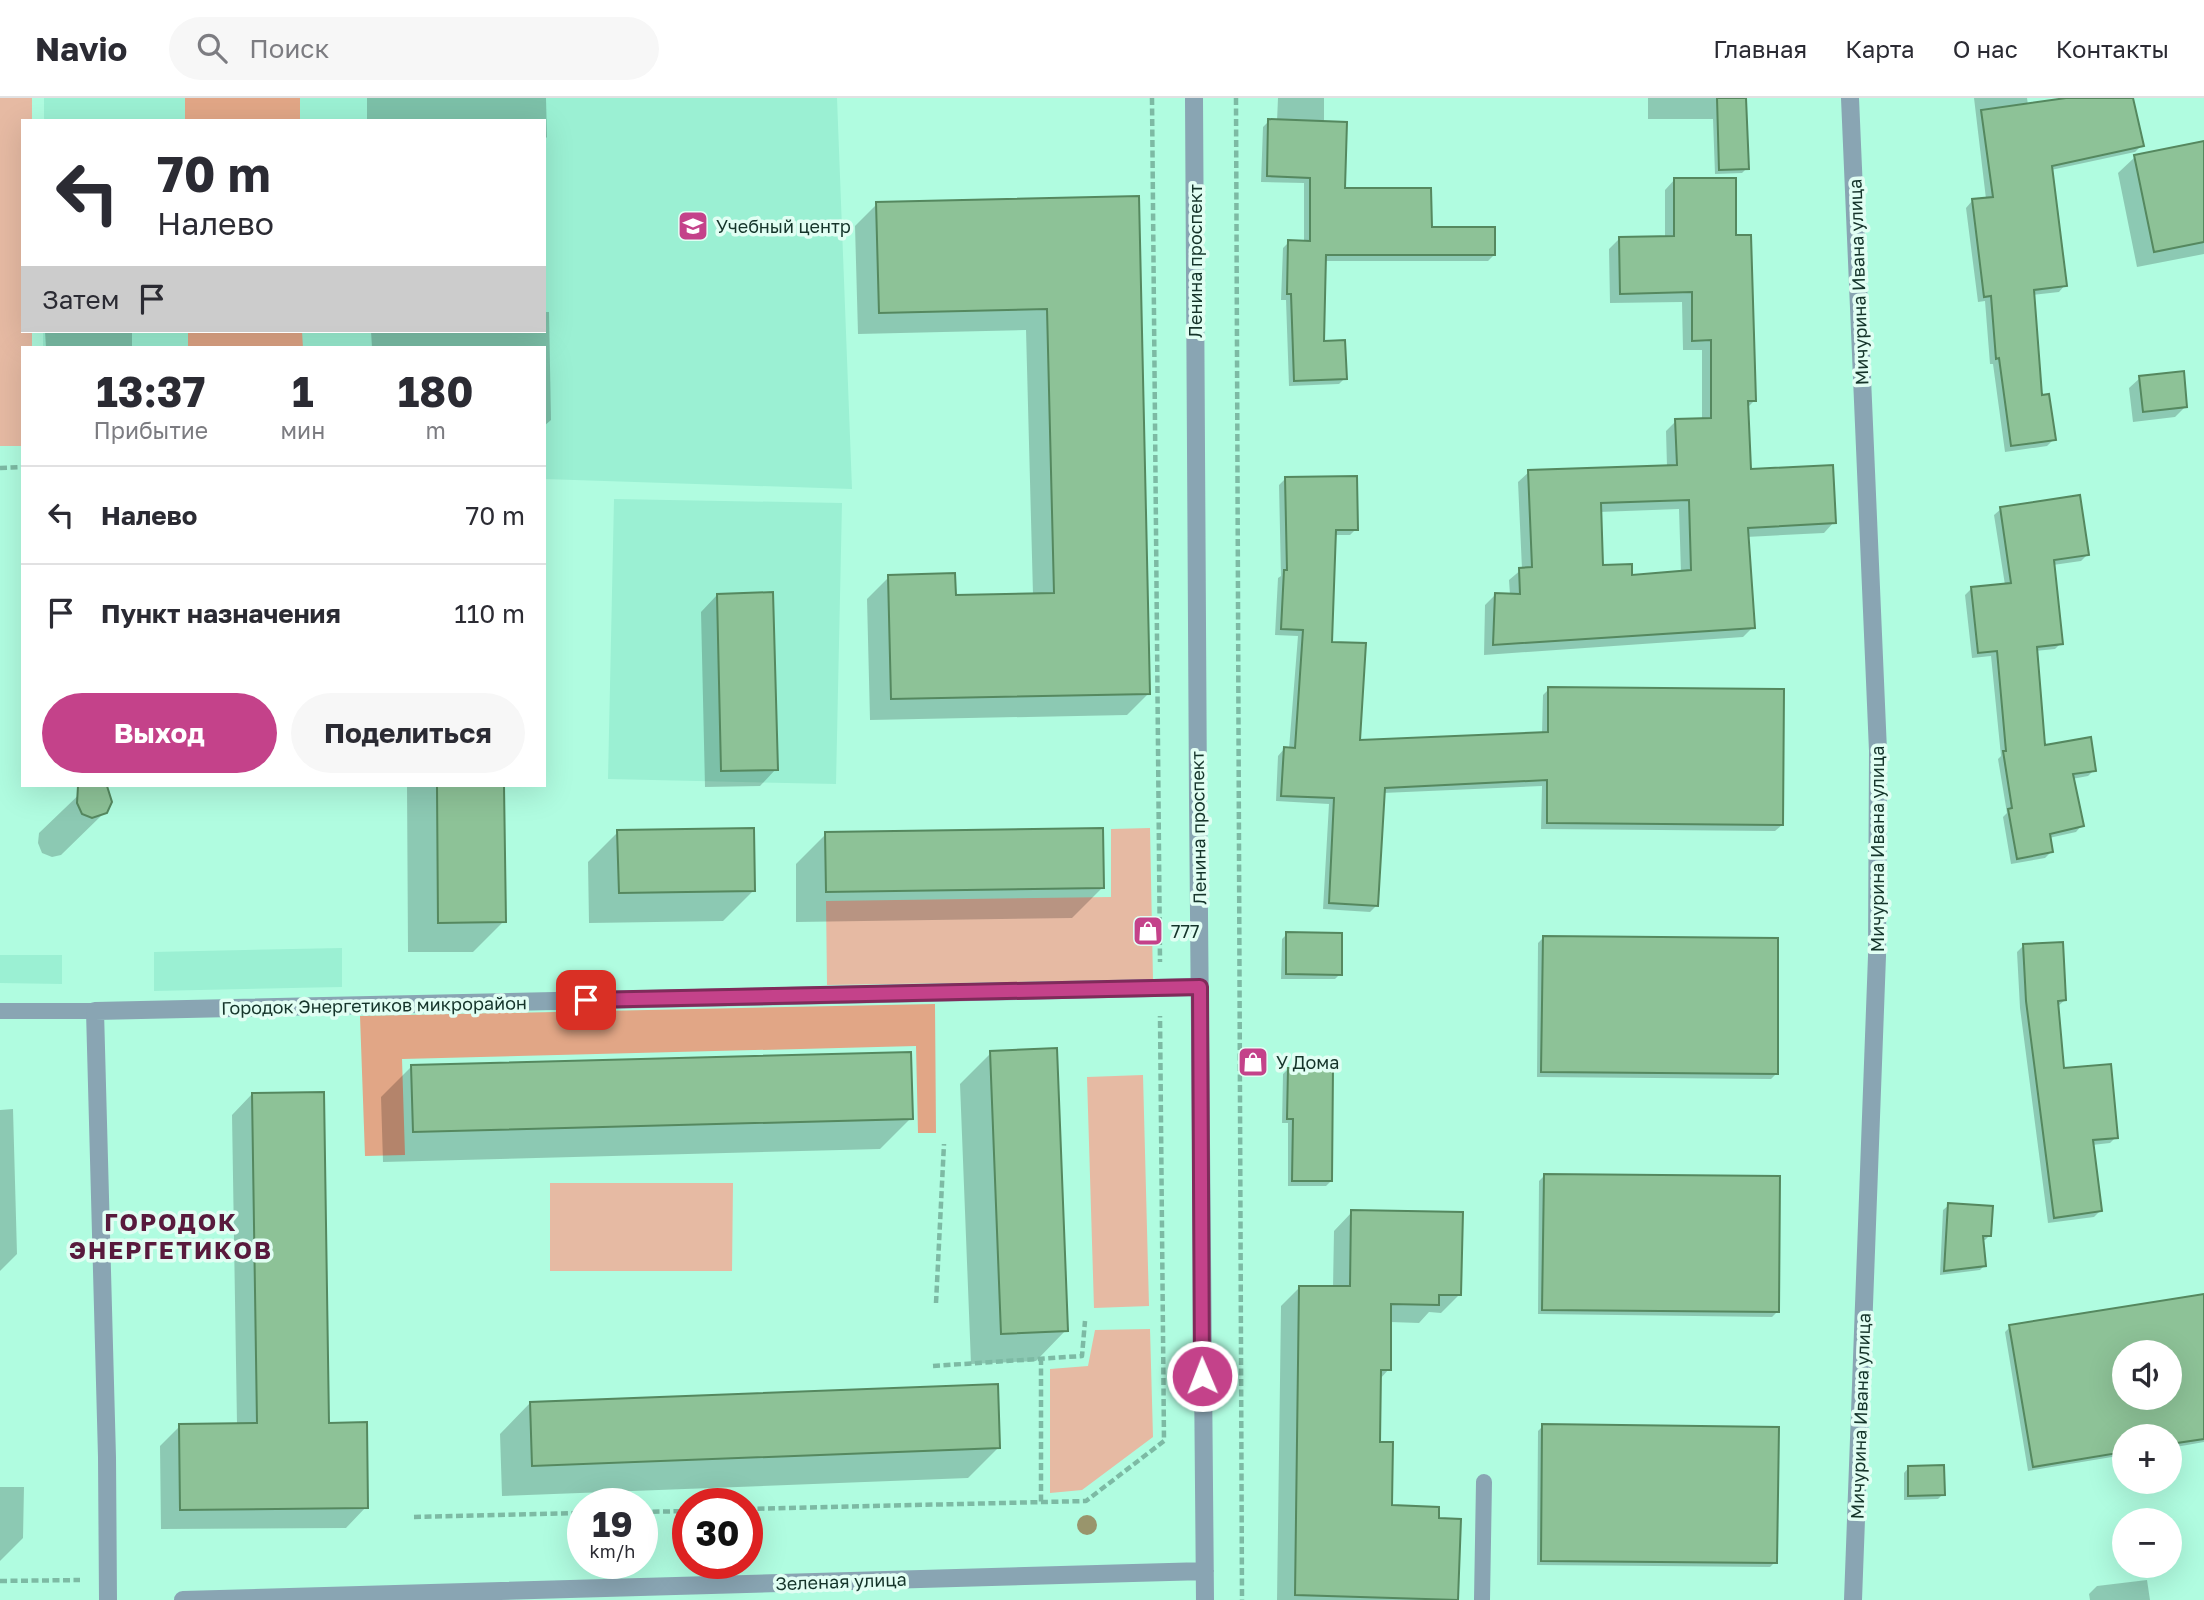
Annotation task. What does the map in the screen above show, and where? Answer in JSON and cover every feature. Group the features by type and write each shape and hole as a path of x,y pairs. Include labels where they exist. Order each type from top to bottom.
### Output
{"street":[{"name":"Ленина проспект","path":"1194,98 1205,1600"},
{"name":"Мичурина Ивана улица","path":"1850,98 1878,751 1877,956 1853,1600"},
{"name":"Городок Энергетиков микрорайон","path":"95,1011 1200,987"},
{"path":"95,1011 107,1457 108,1600"},
{"name":"Зеленая улица","path":"183,1600 1205,1571"}],"lane":[{"path":"0,1011 95,1011"},
{"path":"1482,1600 1484,1482"}],"path":[{"path":"763,1509 1086,1502 1164,1441 1152,98"},
{"path":"1236,98 1242,1600"},
{"path":"0,468 21,467"},
{"path":"936,1303 944,1144"},
{"path":"933,1366 1082,1356 1085,1321"},
{"path":"1041,1357 1041,1503"},
{"path":"414,1517 567,1513"},
{"path":"0,1581 108,1579"}],"shaded area":[{"path":"0,98 32,98 32,119 21,119 21,333 32,333 32,346 21,346 21,446 0,446"},
{"name":"Учебный центр","path":"44,98 837,98 852,489 546,479 546,346 43,346 43,333 546,333 546,119 44,119"},
{"path":"185,98 300,98 300,119 185,119"},
{"path":"188,333 302,333 303,346 188,346"},
{"path":"614,499 842,503 836,784 608,779"},
{"path":"1150,828 1153,980 827,985 826,901 1111,897 1111,829"},
{"path":"342,948 342,987 154,991 154,952"},
{"path":"0,955 62,955 62,984 0,983"},
{"path":"935,1004 936,1133 918,1133 916,1046 402,1059 405,1155 365,1156 360,1016"},
{"path":"1143,1075 1149,1306 1094,1308 1087,1077"},
{"path":"550,1183 733,1183 732,1271 550,1271"},
{"path":"1150,1329 1153,1437 1082,1490 1050,1493 1050,1369 1088,1366 1095,1330"}],"building":[{"path":"1717,98 1746,98 1749,169 1719,170"},
{"path":"2066,98 2133,98 2144,146 2052,166 2067,286 2034,290 2042,395 2049,394 2056,440 2011,446 1999,358 1996,359 1991,296 1984,297 1972,199 1993,197 1981,110"},
{"path":"1268,119 1347,122 1345,188 1431,188 1432,227 1495,227 1495,255 1326,255 1324,341 1345,340 1347,379 1294,381 1291,294 1287,294 1288,240 1310,241 1310,178 1267,176"},
{"path":"2204,141 2204,242 2154,252 2134,155"},
{"path":"1674,178 1736,178 1736,235 1751,235 1756,401 1748,401 1751,469 1833,465 1836,523 1748,528 1755,628 1493,645 1495,593 1520,594 1519,568 1532,567 1528,470 1677,465 1675,419 1711,418 1711,340 1692,341 1692,292 1620,294 1619,237 1674,236","holes":["1689,500 1691,570 1632,575 1632,564 1603,565 1601,503"]},
{"path":"1139,196 1150,694 891,699 888,575 955,573 956,595 1054,593 1047,309 879,313 876,202"},
{"path":"2184,371 2187,407 2143,412 2139,376"},
{"path":"1357,476 1358,530 1336,530 1332,642 1366,643 1360,740 1548,732 1548,687 1784,689 1783,825 1547,823 1547,780 1385,788 1378,906 1329,903 1334,798 1281,796 1284,747 1295,748 1303,630 1281,629 1284,570 1287,570 1285,477"},
{"path":"2080,495 2089,555 2054,560 2063,644 2037,647 2045,745 2091,737 2096,771 2073,774 2084,826 2050,834 2053,852 2017,859 2008,809 2012,808 2003,751 2006,751 1997,651 1978,653 1971,587 2011,583 2000,507"},
{"path":"773,592 778,770 721,771 717,594"},
{"path":"78,787 107,787 112,802 107,813 92,818 82,814 77,803"},
{"path":"437,787 504,787 506,922 438,923"},
{"path":"754,828 755,891 619,893 617,830"},
{"path":"1103,828 1104,888 826,892 825,832"},
{"path":"1286,932 1342,933 1342,975 1286,974"},
{"path":"1543,936 1778,938 1778,1074 1541,1072"},
{"path":"2063,942 2066,1000 2058,1001 2064,1068 2111,1064 2118,1138 2093,1140 2102,1211 2054,1218 2026,1001 2023,944"},
{"path":"1057,1048 1068,1331 1001,1334 990,1051"},
{"path":"911,1052 913,1119 413,1132 411,1065"},
{"path":"1288,1068 1333,1068 1332,1181 1292,1181 1293,1119 1287,1119"},
{"path":"324,1092 329,1423 367,1422 368,1508 180,1510 179,1424 257,1423 252,1093"},
{"path":"1544,1174 1780,1176 1779,1312 1542,1310"},
{"path":"1948,1203 1993,1206 1991,1236 1983,1236 1986,1266 1944,1271"},
{"path":"1351,1210 1463,1212 1461,1295 1439,1295 1439,1305 1391,1304 1391,1370 1381,1370 1380,1442 1393,1442 1392,1505 1439,1507 1439,1518 1461,1519 1458,1600 1295,1595 1299,1286 1350,1286"},
{"path":"2204,1294 2204,1439 2182,1442 2182,1424 2112,1424 2112,1454 2033,1467 2009,1325"},
{"path":"998,1384 1000,1448 532,1466 530,1402"},
{"path":"1542,1424 1779,1427 1777,1563 1541,1561"},
{"path":"1944,1465 1945,1495 1908,1496 1908,1466"}],"place":[{"name":"Учебный центр","path":"693,226"},
{"name":"777","path":"1148,931"},
{"name":"У Дома","path":"1253,1062"}],"district":[{"name":"ГОРОДОК ЭНЕРГЕТИКОВ","path":"171,1235"}],"route":[{"path":"586,1000 1200,987 1202,1376"}]}
